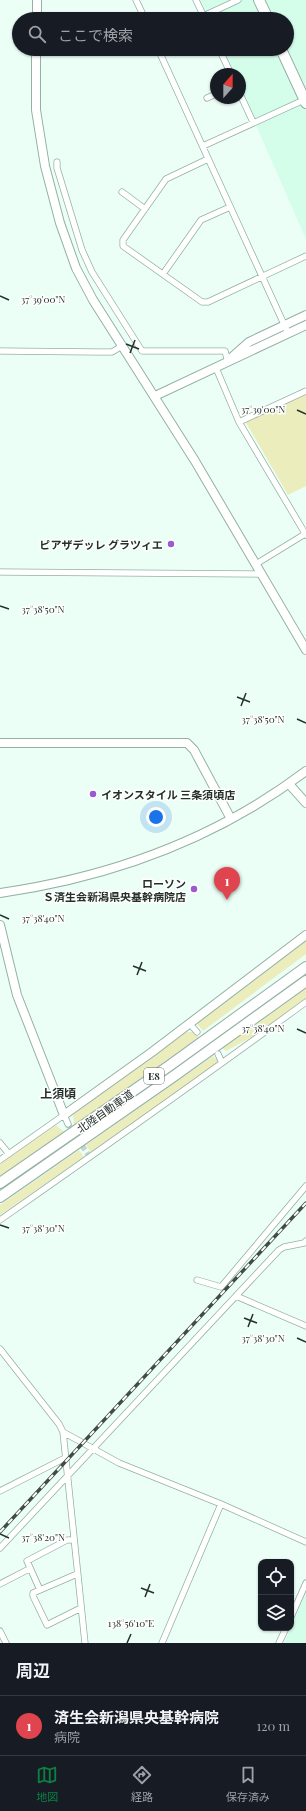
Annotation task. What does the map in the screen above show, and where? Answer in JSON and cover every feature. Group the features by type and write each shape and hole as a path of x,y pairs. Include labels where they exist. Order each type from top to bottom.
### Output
{"highway":[{"path":"259,0 265,12"},
{"path":"284,56 306,101"},
{"name":"北陸自動車道","path":"0,1183 169,1066 306,967"},
{"name":"北陸自動車道","path":"0,1197 174,1076 306,980"}],"street":[{"path":"37,12 38,0"},
{"path":"136,0 141,12"},
{"path":"196,0 201,12"},
{"path":"215,12 238,0"},
{"path":"36,56 36,110 45,166 60,223 76,268 93,300 155,396 306,650"},
{"path":"161,56 288,333"},
{"path":"222,56 228,68"},
{"path":"203,146 253,122 306,101"},
{"path":"245,104 253,122"},
{"path":"208,159 166,178 123,240 123,246 202,302 208,302 306,256"},
{"path":"57,162 57,168 82,250 92,272 142,351 224,351 228,362"},
{"path":"122,192 145,209"},
{"path":"163,274 201,220 230,207"},
{"path":"228,362 249,342 306,315"},
{"path":"155,396 306,325"},
{"path":"0,351 112,352 122,346"},
{"path":"216,368 239,422 306,535 256,564"},
{"path":"239,422 306,391"},
{"path":"0,572 262,574"},
{"path":"0,743 187,743 194,750 231,819"},
{"path":"0,893 61,882 122,866 191,839 231,819 290,784 306,772"},
{"path":"290,784 306,803"},
{"path":"0,925 17,995 68,1124"},
{"path":"0,1160 152,1052 306,935"},
{"path":"0,1220 306,1002"},
{"path":"189,1023 197,1032"},
{"path":"218,1054 222,1063"},
{"path":"0,1144 9,1154"},
{"path":"197,1280 220,1287 306,1186"},
{"path":"0,1548 279,1250 284,1247 304,1243 306,1241"},
{"path":"236,1296 306,1326"},
{"path":"0,1349 64,1432 119,1463 222,1504 306,1542"},
{"path":"64,1432 65,1458 85,1643"},
{"path":"0,1490 65,1458"},
{"path":"162,1643 222,1504"},
{"path":"40,1590 26,1563 29,1559 67,1540 74,1540"},
{"path":"0,1584 30,1569"},
{"path":"77,1574 40,1590 33,1594 33,1596 47,1625 81,1608"},
{"path":"294,1610 306,1583"},
{"path":"0,1631 6,1643"},
{"path":"279,1643 285,1631"}],"shaded area":[{"path":"201,0 306,0 306,239 246,103 246,68 230,68 225,56 294,56 294,12 206,12"},
{"path":"306,394 306,486 288,495 245,421"},
{"path":"306,938 306,954 203,1031 197,1024"},
{"path":"306,987 306,998 259,1033 226,1051 221,1047"},
{"path":"187,1032 193,1032 199,1037 74,1126 73,1114"},
{"path":"213,1056 218,1061 218,1065 91,1153 86,1145"},
{"path":"56,1125 64,1132 0,1177 0,1164"},
{"path":"79,1150 84,1157 0,1215 0,1205"},
{"path":"306,1591 306,1643 284,1643 290,1631 294,1631 294,1621"}],"tunnel":[{"path":"68,1124 89,1156"}],"railway":[{"path":"0,1532 306,1203"}],"place":[{"name":"ピアザデッレ グラツィエ","path":"171,544"},
{"name":"イオンスタイル 三条須頃店","path":"93,794"},
{"name":"ローソン Ｓ済生会新潟県央基幹病院店","path":"194,889"},
{"name":"済生会新潟県央基幹病院","path":"227,900"}],"district":[{"name":"上須頃","path":"58,1093"}]}
